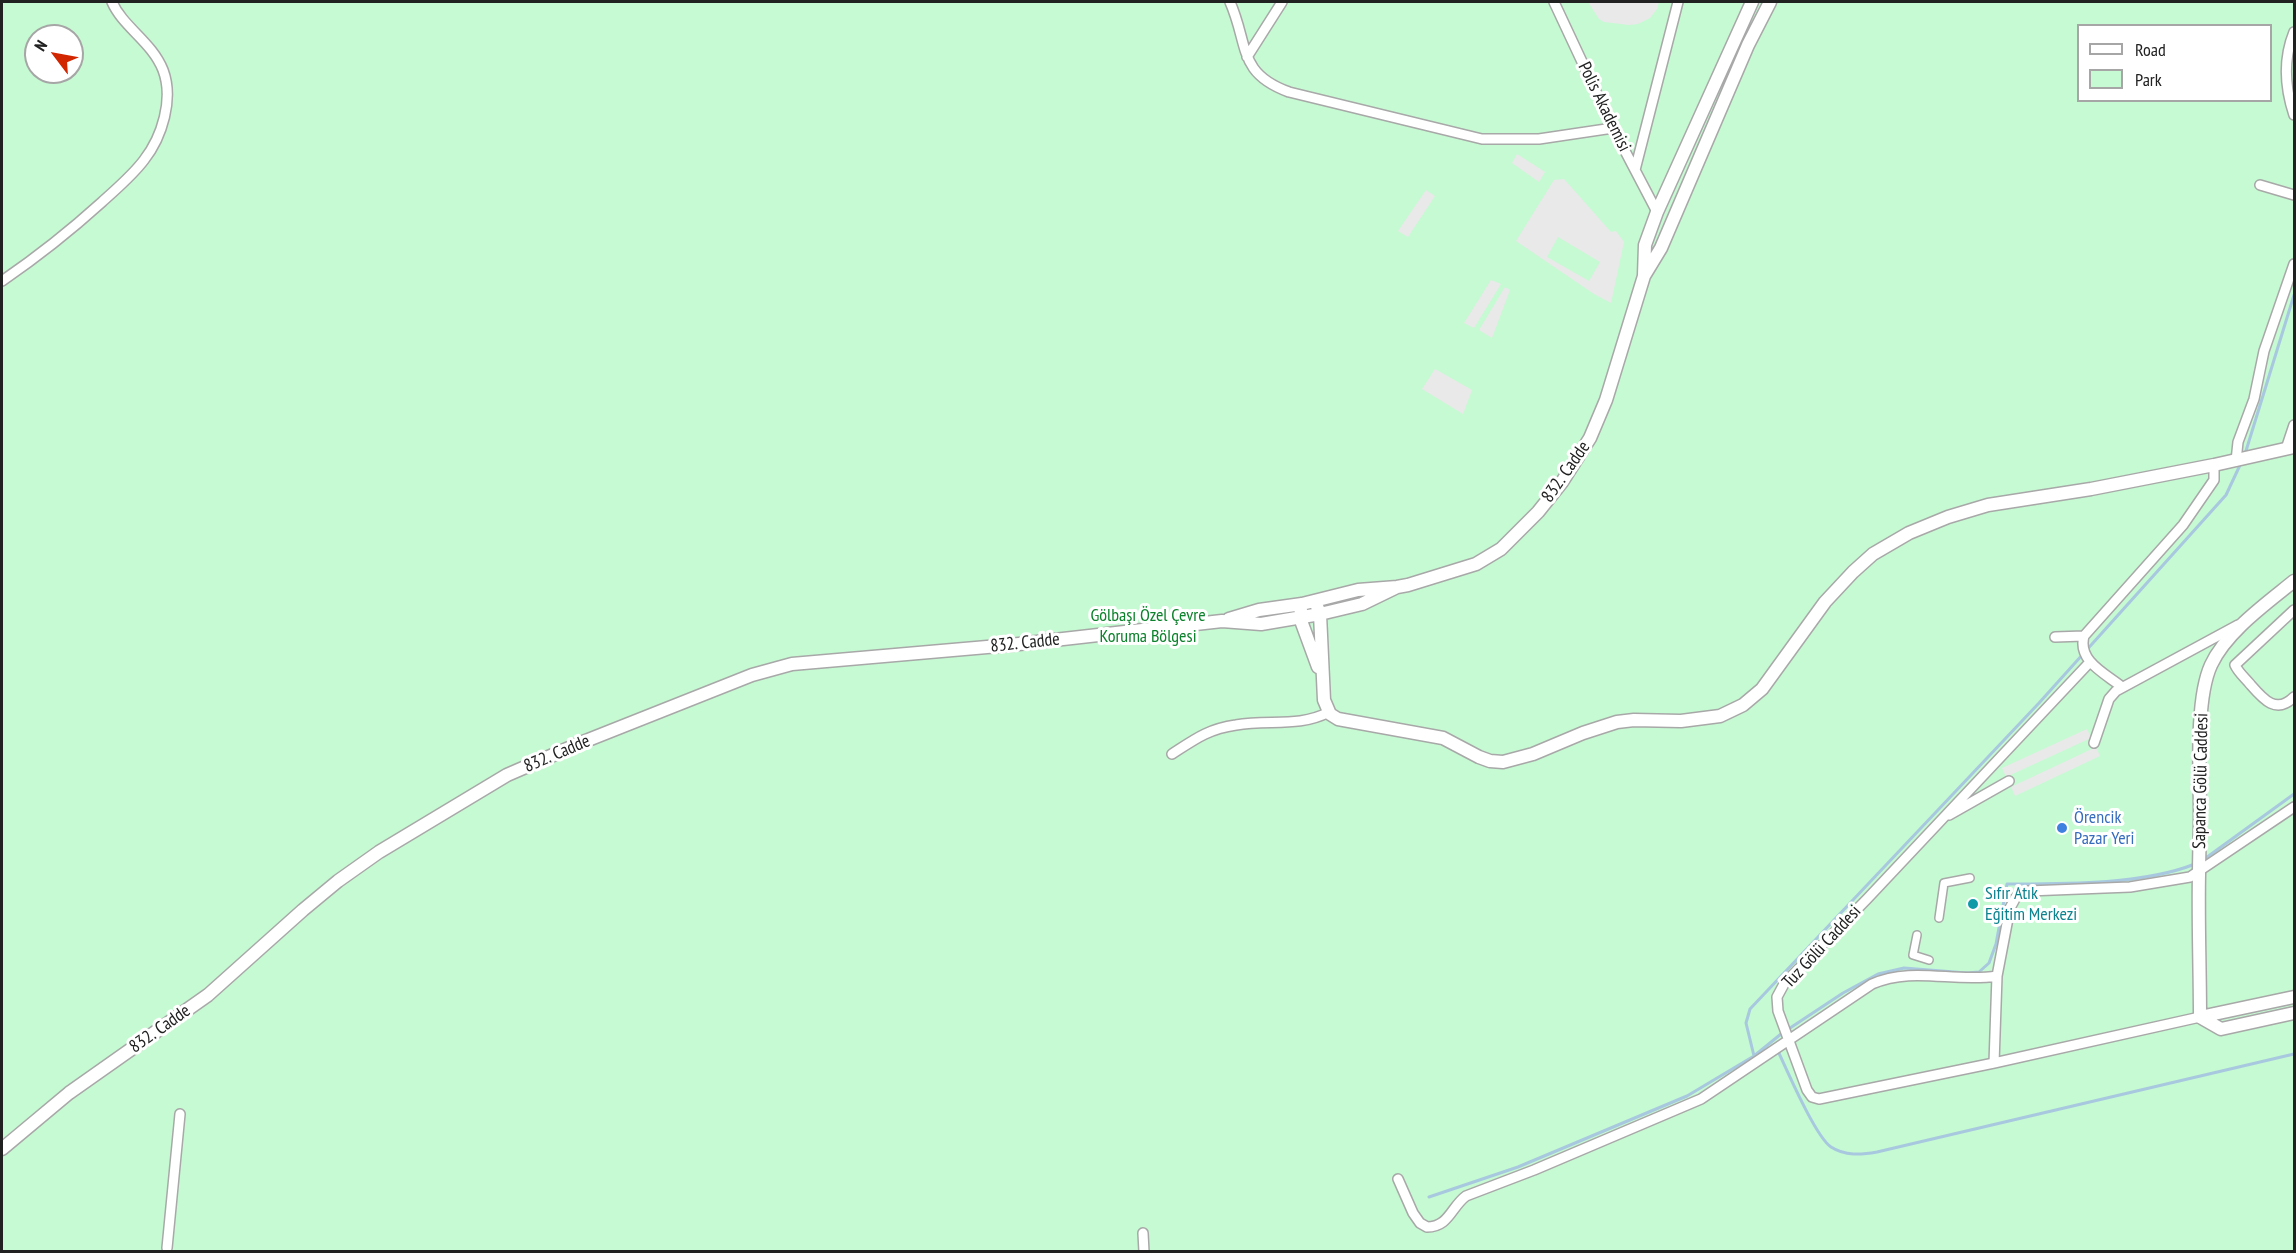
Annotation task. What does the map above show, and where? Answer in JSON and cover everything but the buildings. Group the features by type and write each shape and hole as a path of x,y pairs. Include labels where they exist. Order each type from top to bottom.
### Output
{"street":[{"path":"2,281 58,241 120,186 144,160 160,128 167,108 164,71 145,40 116,11 112,2"},
{"path":"1230,2 1241,31 1246,57 1260,77 1269,84 1289,92 1474,138 1529,140 1613,128"},
{"path":"1246,57 1282,2"},
{"name":"Polis Akademisi","path":"1554,2 1613,128 1657,212"},
{"path":"1635,170 1678,2"},
{"name":"832. Cadde","path":"1644,276 1646,244 1657,212 1752,2"},
{"name":"832. Cadde","path":"1222,621 1261,624 1362,604 1397,587 1458,570 1490,557 1514,537 1562,482 1581,454 1599,419 1644,276 1661,248 1731,85 1770,2"},
{"path":"2295,32 2287,55 2286,70 2287,87 2295,115"},
{"path":"2260,185 2295,195"},
{"path":"2236,460 2238,442 2254,399 2264,351 2295,264"},
{"path":"1315,602 1320,614 1324,700 1329,712 1338,719 1443,738 1479,757 1503,762 1533,754 1617,722 1689,721 1720,716 1743,705 1762,689 1825,602 1853,572 1873,554 1909,533 1948,517 1988,505 2061,494 2290,448 2295,425"},
{"path":"2055,638 2084,636 2183,525 2214,480 2214,465"},
{"name":"Sapanca Gölü Caddesi","path":"2200,1017 2200,759 2203,698 2207,678 2211,664 2222,648 2249,619 2294,582"},
{"name":"832. Cadde","path":"2,1149 69,1093 208,995 303,910 363,864 479,790 547,757 752,675 792,664 999,646 1222,621 1259,610 1315,602 1358,590 1397,587"},
{"path":"1302,604 1300,618 1322,677"},
{"path":"2295,610 2235,665 2270,703 2283,704 2295,697"},
{"path":"2094,743 2112,694 2249,619"},
{"path":"2084,636 2086,655 2122,687"},
{"name":"Tuz Gölü Caddesi","path":"2086,655 1941,819 1784,984 1776,1003 1782,1040 1812,1097 1819,1099 1994,1063 2295,997"},
{"path":"1172,754 1203,733 1237,724 1314,720 1329,712"},
{"path":"1941,819 2009,782"},
{"path":"1994,1063 1997,976 2010,908 2016,897 2028,891 2130,888 2178,880 2295,807"},
{"path":"1939,918 1944,883 1970,878"},
{"path":"1917,935 1913,954 1929,960"},
{"path":"1398,1179 1416,1219 1426,1227 1439,1225 1449,1218 1466,1196 1686,1107 1717,1090 1782,1040 1860,992 1892,976 1974,979 1997,976"},
{"path":"2200,1017 2221,1029 2295,1013"},
{"path":"167,1248 180,1114"},
{"path":"1143,1233 1144,1251"}],"green space":[{"name":"Gölbaşı Özel Çevre Koruma Bölgesi","path":"2,2 2294,2 2294,1251 2,1252"}],"shaded area":[{"path":"1588,2 1659,2 1650,18 1638,24 1629,25 1604,22 1599,19"},
{"path":"1517,154 1545,172 1539,182 1512,163"},
{"path":"1564,179 1611,232 1616,231 1624,242 1611,303 1516,241 1554,180","holes":["1558,237 1600,262 1589,281 1547,257"]},
{"path":"1426,190 1435,196 1408,237 1398,231"},
{"path":"1491,280 1501,284 1474,328 1464,323"},
{"path":"1505,287 1510,290 1492,338 1479,330"},
{"path":"1435,369 1472,390 1463,414 1422,389"},
{"path":"2087,729 2091,738 2006,777 2002,768"},
{"path":"2096,747 2100,756 2015,796 2011,787"}],"waterway":[{"path":"2245,454 2294,295"},
{"path":"1754,1056 1746,1023 1750,1009 2039,703 2226,495 2241,463"},
{"path":"2203,860 2294,794"},
{"path":"1429,1197 1518,1167 1687,1096 1754,1056 1781,1034 1843,993 1878,974 1904,968 1979,972 1989,963 1996,944 2007,884 2127,880 2174,871 2195,864"},
{"path":"1777,1049 1802,1102 1824,1140 1836,1150 1859,1154 1877,1152 2294,1054"}],"place":[{"name":"Örencik Pazar Yeri","path":"2062,828"},
{"name":"Sıfır Atık Eğitim Merkezi","path":"1973,904"}]}
